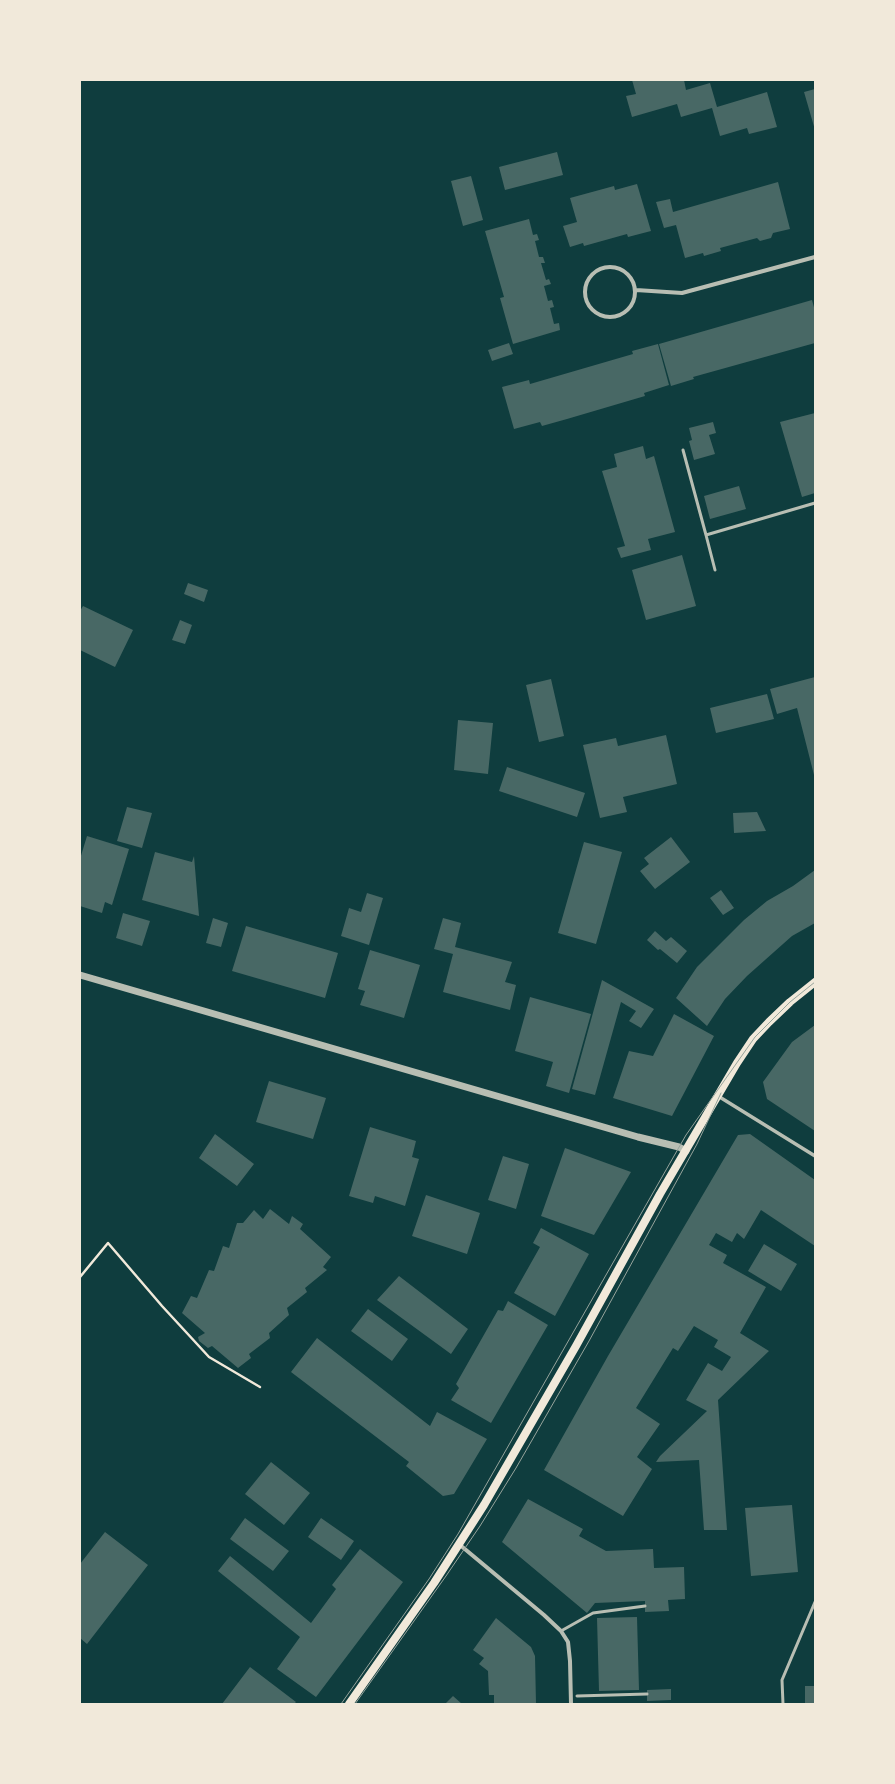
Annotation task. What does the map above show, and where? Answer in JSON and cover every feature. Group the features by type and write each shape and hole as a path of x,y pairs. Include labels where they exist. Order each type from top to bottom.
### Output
{"main road":[{"path":"349,1704 460,1545 566,1364 717,1095 755,1037 790,1002 815,982"}],"street":[{"path":"636,290 682,293 815,257"},
{"path":"608,266 619,268 627,273 633,281 636,290 635,300 630,309 622,315 612,318 602,316 593,311 587,303 584,294 586,283 591,275 599,269 608,266"},
{"path":"80,975 638,1137 679,1147 686,1151"},
{"path":"717,1095 815,1156"},
{"path":"460,1545 561,1631 568,1642 570,1661 570,1704"}],"lane":[{"path":"683,450 715,570"},
{"path":"706,534 815,503"},
{"path":"782,1704 782,1680 815,1602"},
{"path":"561,1631 593,1613 645,1606"},
{"path":"577,1696 647,1694"}],"path":[{"path":"80,1277 108,1243 162,1306 209,1357 260,1387"}],"building":[{"path":"632,80 684,80 686,90 710,83 717,107 767,92 777,127 749,134 747,128 720,136 712,108 681,117 677,104 632,117 626,96 636,94"},
{"path":"815,89 815,130 804,92"},
{"path":"557,152 563,175 505,190 499,167"},
{"path":"471,176 483,220 463,226 451,181"},
{"path":"778,182 790,229 773,233 771,238 760,241 757,238 720,248 721,251 704,256 703,253 685,258 676,225 664,228 656,202 670,199 673,212"},
{"path":"637,184 651,231 628,237 627,234 584,246 583,243 570,247 563,226 577,222 570,198 614,186 615,190"},
{"path":"529,219 533,235 537,234 539,240 535,241 539,257 543,257 545,263 541,263 546,280 549,279 551,284 544,286 548,301 552,300 554,307 550,308 554,324 559,323 560,330 513,344 500,298 504,297 485,231"},
{"path":"812,300 815,311 815,343 693,377 694,379 671,386 659,344"},
{"path":"509,343 513,354 492,361 488,350"},
{"path":"658,344 669,385 644,393 645,396 567,419 542,426 540,422 514,429 502,387 529,380 530,384 633,354 632,351"},
{"path":"815,413 815,493 802,497 780,422"},
{"path":"713,422 716,433 709,435 715,454 694,460 689,441 692,440 689,428"},
{"path":"643,446 646,459 654,456 675,532 648,539 651,550 621,558 617,548 625,546 602,471 617,467 614,454"},
{"path":"739,486 746,509 710,519 704,496"},
{"path":"682,555 696,606 646,620 632,570"},
{"path":"188,583 208,590 204,602 184,594"},
{"path":"83,606 133,630 115,667 80,650 80,611"},
{"path":"180,620 192,625 185,644 172,640"},
{"path":"815,677 814,775 797,708 777,714 770,689"},
{"path":"551,679 564,736 539,742 526,685"},
{"path":"767,694 774,719 716,733 710,708"},
{"path":"458,720 493,723 488,774 454,770"},
{"path":"666,735 677,784 623,797 627,812 600,818 583,745 616,738 618,746"},
{"path":"507,767 585,793 577,817 499,791"},
{"path":"127,807 152,813 142,848 117,841"},
{"path":"757,812 766,831 734,833 733,813"},
{"path":"87,836 129,849 112,905 105,902 102,913 80,906 80,859"},
{"path":"671,837 690,862 655,889 640,871 649,864 644,858"},
{"path":"584,842 622,852 596,944 558,933"},
{"path":"155,852 192,862 194,856 199,916 142,900"},
{"path":"815,870 815,923 792,936 747,976 725,999 707,1026 676,998 697,967 744,920 767,901 793,886"},
{"path":"721,890 734,908 723,915 710,898"},
{"path":"367,893 383,898 369,945 341,936 349,908 361,912"},
{"path":"123,913 150,921 142,946 116,938"},
{"path":"213,918 228,923 221,947 206,943"},
{"path":"443,918 461,923 455,947 512,962 505,982 516,985 510,1010 443,992 453,954 434,949"},
{"path":"246,926 338,953 325,998 232,971"},
{"path":"655,931 666,941 671,937 687,951 677,963 660,949 658,950 647,940"},
{"path":"370,950 420,965 404,1018 360,1005 365,991 358,989"},
{"path":"602,980 654,1009 641,1028 629,1021 636,1011 621,1002 595,1095 572,1089"},
{"path":"530,997 591,1014 569,1093 546,1086 553,1062 515,1051"},
{"path":"674,1014 714,1036 672,1116 613,1098 629,1051 653,1056"},
{"path":"815,1025 815,1131 767,1099 763,1082 792,1042"},
{"path":"269,1081 326,1098 313,1139 256,1122"},
{"path":"370,1127 416,1141 412,1157 419,1159 405,1206 375,1196 373,1203 349,1196"},
{"path":"215,1134 254,1164 237,1186 199,1158"},
{"path":"750,1134 815,1180 815,1246 761,1210 744,1239 737,1233 732,1242 716,1233 709,1245 727,1255 723,1263 766,1287 740,1333 769,1351 718,1400 727,1530 704,1530 699,1460 656,1462 660,1456 707,1411 686,1400 708,1363 722,1371 731,1357 714,1347 718,1340 694,1326 678,1351 673,1348 636,1408 660,1424 637,1457 652,1469 623,1516 544,1470 608,1356 738,1135"},
{"path":"565,1148 631,1172 594,1235 541,1216"},
{"path":"503,1156 529,1164 516,1209 488,1200"},
{"path":"426,1195 480,1213 467,1254 412,1236"},
{"path":"270,1209 289,1224 292,1216 303,1224 300,1229 331,1257 323,1267 327,1270 305,1288 307,1292 287,1308 289,1315 269,1333 270,1338 249,1354 251,1358 238,1368 212,1346 208,1348 199,1341 198,1337 205,1333 182,1313 191,1296 197,1298 209,1270 214,1271 223,1246 229,1248 237,1223 243,1223 254,1210 263,1219"},
{"path":"541,1228 589,1254 555,1316 514,1293 540,1247 533,1243"},
{"path":"764,1244 797,1264 781,1291 748,1271"},
{"path":"399,1276 468,1329 451,1354 377,1300"},
{"path":"508,1301 548,1325 491,1423 451,1400 459,1388 456,1384 498,1310 503,1311"},
{"path":"368,1309 408,1339 392,1361 351,1331"},
{"path":"317,1338 430,1426 437,1412 487,1439 454,1494 443,1496 406,1466 409,1462 291,1372"},
{"path":"271,1462 310,1493 284,1525 245,1494"},
{"path":"528,1499 583,1529 579,1536 606,1551 653,1549 654,1568 684,1567 685,1599 668,1600 669,1611 645,1612 645,1601 595,1603 587,1613 502,1542"},
{"path":"792,1505 798,1572 751,1576 745,1508"},
{"path":"245,1518 289,1551 273,1571 230,1539"},
{"path":"321,1518 354,1541 341,1560 308,1537"},
{"path":"105,1532 148,1565 87,1644 80,1638 80,1564"},
{"path":"360,1549 403,1582 316,1697 277,1669 300,1637 218,1571 230,1556 311,1623 336,1589 332,1585"},
{"path":"637,1617 639,1690 599,1691 597,1618"},
{"path":"496,1618 531,1647 535,1656 536,1704 494,1704 494,1695 489,1695 488,1671 479,1664 484,1658 473,1650"},
{"path":"250,1667 296,1702 294,1704 222,1704"},
{"path":"805,1686 815,1686 815,1704 805,1704"},
{"path":"671,1689 671,1700 647,1701 647,1690"},
{"path":"453,1696 462,1704 445,1704"}],"tram line":[{"path":"341,1704 429,1579 458,1534 686,1135 755,1037 790,1002 815,982"},
{"path":"355,1704 446,1576 480,1526 516,1468 589,1341 697,1144 721,1093"}]}
